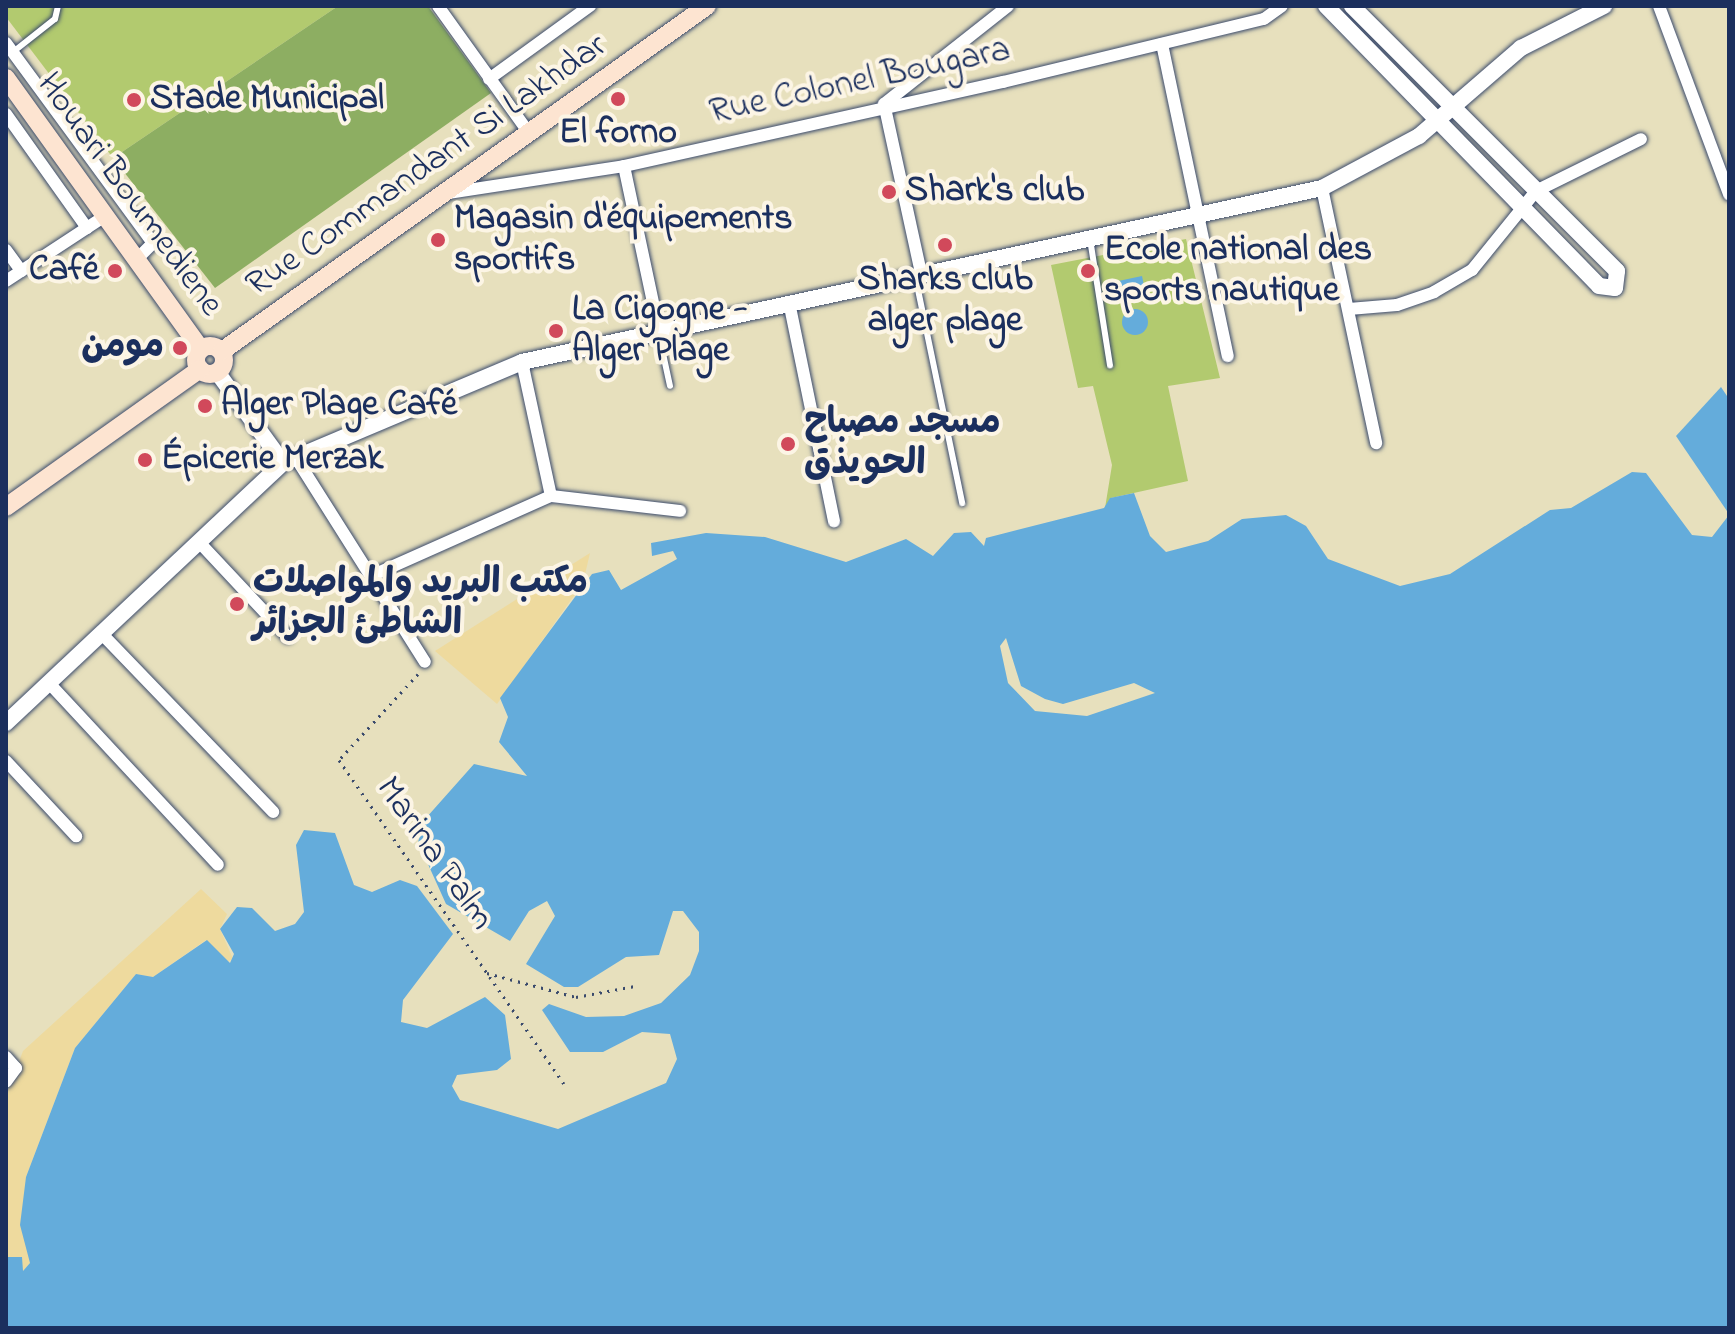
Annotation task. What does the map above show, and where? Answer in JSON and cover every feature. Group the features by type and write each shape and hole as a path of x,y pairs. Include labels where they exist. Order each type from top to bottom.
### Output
{"main road":[{"name":"Rue Commandant Si Lakhdar","path":"222,351 529,133 697,9"},
{"name":"Houari Boumediene","path":"6,78 201,349"},
{"path":"6,507 208,371 222,351 201,349 208,371"}],"street":[{"path":"489,79 590,6"},
{"path":"918,273 884,104 1008,6"},
{"name":"Rue Colonel Bougara","path":"444,193 624,166 884,104 1162,44 1264,19 1282,6"},
{"path":"1326,6 1602,289 1615,288 1617,271 1352,6"},
{"path":"6,723 290,461 522,362 1193,213 1322,188 1439,120 1521,48 1604,6"},
{"path":"1659,6 1729,194"},
{"path":"441,7 529,133"},
{"path":"1162,44 1193,213 1228,356"},
{"path":"9,47 153,243 137,259"},
{"path":"6,114 87,228"},
{"path":"1349,309 1397,305 1434,292 1472,270 1526,209 1536,191 1641,139"},
{"path":"624,166 659,331"},
{"path":"1322,188 1376,443"},
{"path":"6,281 105,216"},
{"path":"6,250 21,271"},
{"path":"789,302 834,521"},
{"path":"522,362 551,496"},
{"path":"208,371 290,461 371,576 425,662"},
{"path":"371,576 551,496 680,511"},
{"path":"199,542 288,637"},
{"path":"102,634 273,812"},
{"path":"49,683 218,865"},
{"path":"6,761 76,836"},
{"path":"6,1057 16,1068 6,1082"}],"lane":[{"path":"9,47 55,19 58,6"},
{"path":"1089,236 1110,365"},
{"path":"918,273 962,503"},
{"path":"659,331 670,386"}],"path":[{"name":"Marina Palm","path":"425,662 339,760 564,1084"},
{"path":"487,973 576,997 635,986"}],"green space":[{"name":"Stade Municipal","path":"6,6 338,6 113,158 6,17"},
{"path":"338,6 428,6 491,93 215,288 113,158"},
{"path":"1186,239 1220,378 1168,386 1188,481 1111,498 1105,508 1112,465 1093,386 1078,388 1051,265"}],"sand":[{"path":"590,553 583,583 497,704 435,651"},
{"path":"201,889 227,914 220,929 233,959 224,963 206,940 153,977 136,974 75,1048 26,1177 30,1263 22,1272 6,1257 6,1096 23,1051"}],"water":[{"path":"1142,276 1145,290 1111,297 1108,283"},
{"path":"1135,309 1144,313 1148,322 1144,331 1135,335 1126,331 1122,322 1126,313"},
{"path":"1721,387 1729,399 1729,514 1676,436"},
{"path":"1632,472 1646,473 1692,535 1712,537 1729,515 1729,1328 6,1328 6,1257 22,1257 23,1271 30,1263 20,1225 26,1177 75,1048 136,974 153,977 207,940 230,963 234,954 220,929 237,907 252,908 275,931 295,924 304,912 296,845 304,830 335,833 354,885 372,892 400,880 417,886 453,934 403,1000 401,1022 427,1028 485,997 505,1015 511,1059 497,1070 457,1075 452,1086 460,1100 558,1129 666,1083 677,1059 670,1034 642,1032 603,1052 570,1052 542,1010 549,1004 586,1017 624,1016 661,1003 690,975 699,951 699,932 683,911 673,911 659,955 626,957 578,987 564,987 526,964 555,916 547,901 529,911 510,941 446,904 418,842 426,818 474,764 527,776 499,742 508,717 500,698 592,574 609,570 621,590 677,559 673,551 652,556 651,543 706,533 765,537 846,562 906,539 933,556 954,533 971,532 984,546 986,538 1104,508 1110,498 1134,493 1150,536 1166,552 1208,541 1242,519 1286,515 1306,526 1328,559 1400,586 1450,574 1550,510 1571,508"}],"pier":[{"path":"1006,638 1021,686 1045,699 1063,704 1134,683 1155,693 1087,716 1035,711 1008,683 1000,646"}],"place":[{"name":"El forno","path":"618,99"},
{"name":"Stade Municipal","path":"134,100"},
{"name":"Shark's club","path":"889,192"},
{"name":"Magasin d'équipements sportifs","path":"438,240"},
{"name":"Sharks club alger plage","path":"945,245"},
{"name":"Café","path":"115,271"},
{"name":"Ecole national des sports nautique","path":"1088,271"},
{"name":"La Cigogne - Alger Plage","path":"556,331"},
{"name":"مومن","path":"180,348"},
{"name":"Alger Plage Café","path":"205,406"},
{"name":"مسجد مصباح الحويذق","path":"788,444"},
{"name":"Épicerie Merzak","path":"145,460"},
{"name":"مكتب البريد والمواصلات الشاطئ الجزائر","path":"237,604"}]}
